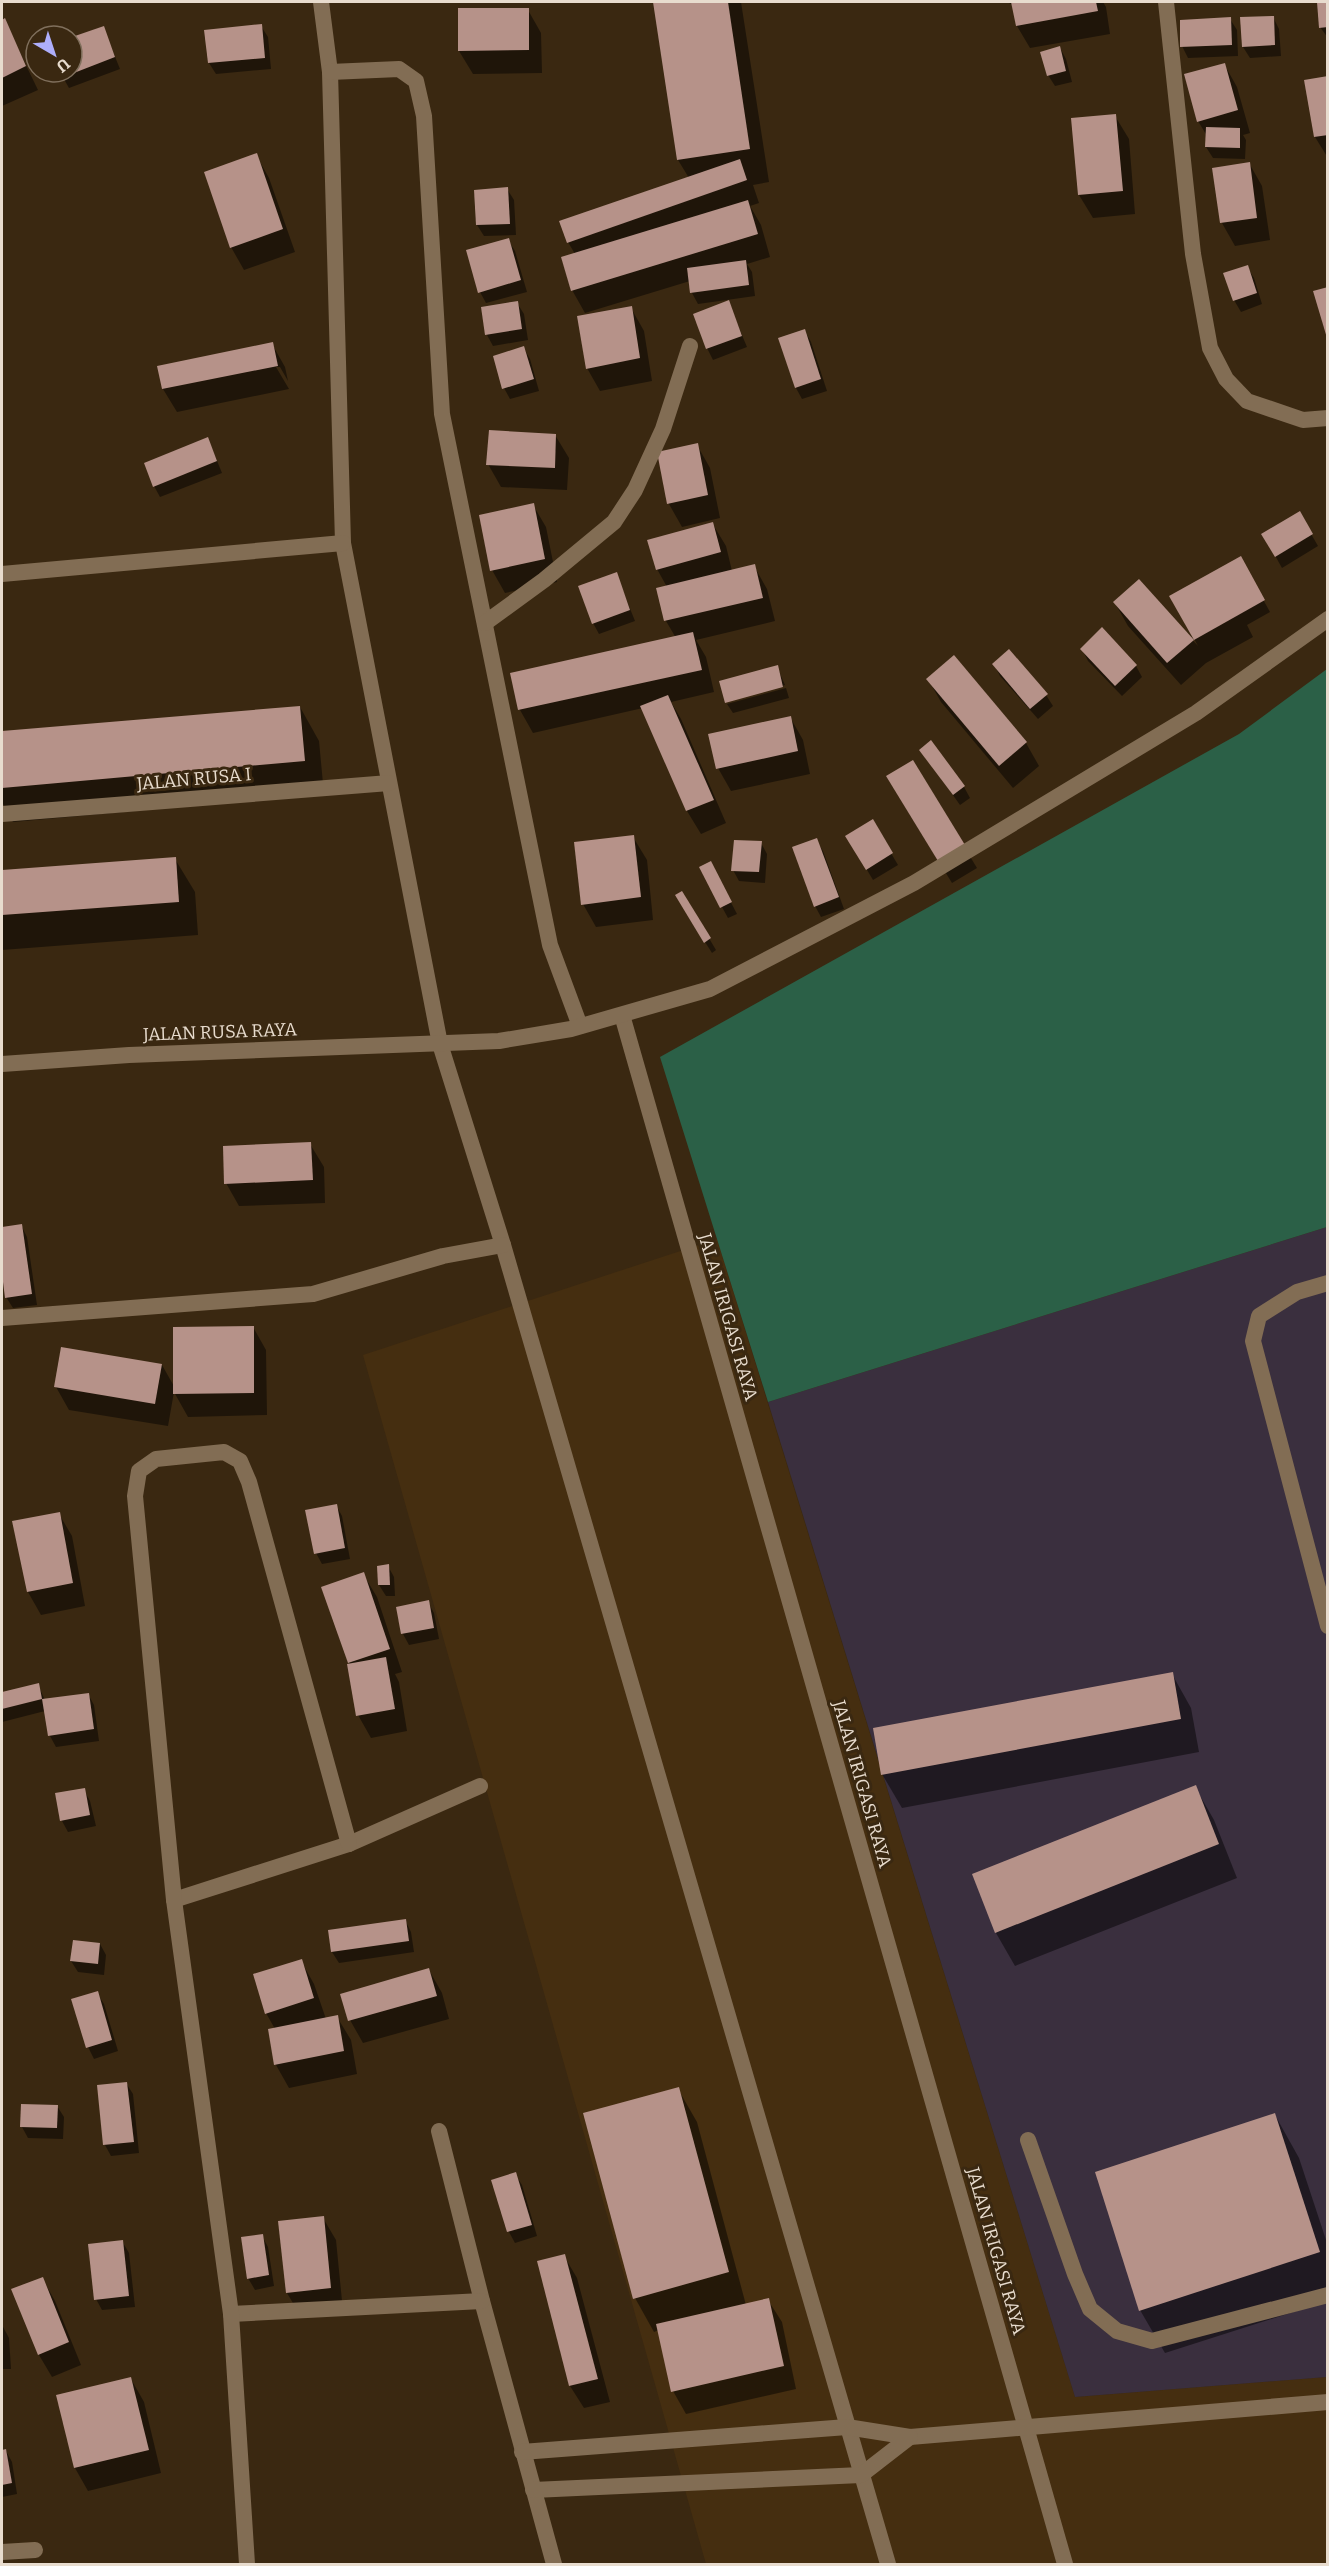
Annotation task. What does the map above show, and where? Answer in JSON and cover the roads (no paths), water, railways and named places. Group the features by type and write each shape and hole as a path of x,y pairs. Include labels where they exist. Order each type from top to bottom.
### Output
{"street":[{"path":"321,2 330,72 343,543 440,1044 503,1245 888,2565"},
{"path":"1166,2 1193,254 1210,348 1226,380 1247,401 1303,420 1328,418"},
{"path":"330,72 399,69 416,81 424,116 442,414 550,945 575,1028"},
{"path":"485,623 544,580 614,522 635,490 663,429 690,346"},
{"path":"2,574 343,543"},
{"name":"JALAN RUSA RAYA","path":"2,1064 129,1055 499,1041 575,1028 710,989 914,883 1196,713 1328,618"},
{"name":"JALAN RUSA I","path":"2,814 389,783"},
{"name":"JALAN IRIGASI RAYA","path":"622,1015 1065,2565"},
{"path":"2,1318 313,1294 443,1256 503,1245"},
{"path":"1328,1283 1297,1292 1258,1316 1253,1341 1328,1626"},
{"path":"247,2565 231,2314 174,1900 135,1496 139,1471 156,1460 224,1452 240,1461 249,1482 349,1844"},
{"path":"174,1900 349,1844 480,1786"},
{"path":"439,2131 522,2452 554,2565"},
{"path":"1028,2140 1075,2274 1090,2309 1117,2331 1152,2341 1328,2295"},
{"path":"231,2314 482,2301"},
{"path":"522,2452 847,2427 910,2437 1328,2402"},
{"path":"533,2490 861,2475 910,2437"},
{"path":"2,2552 35,2550"}]}
